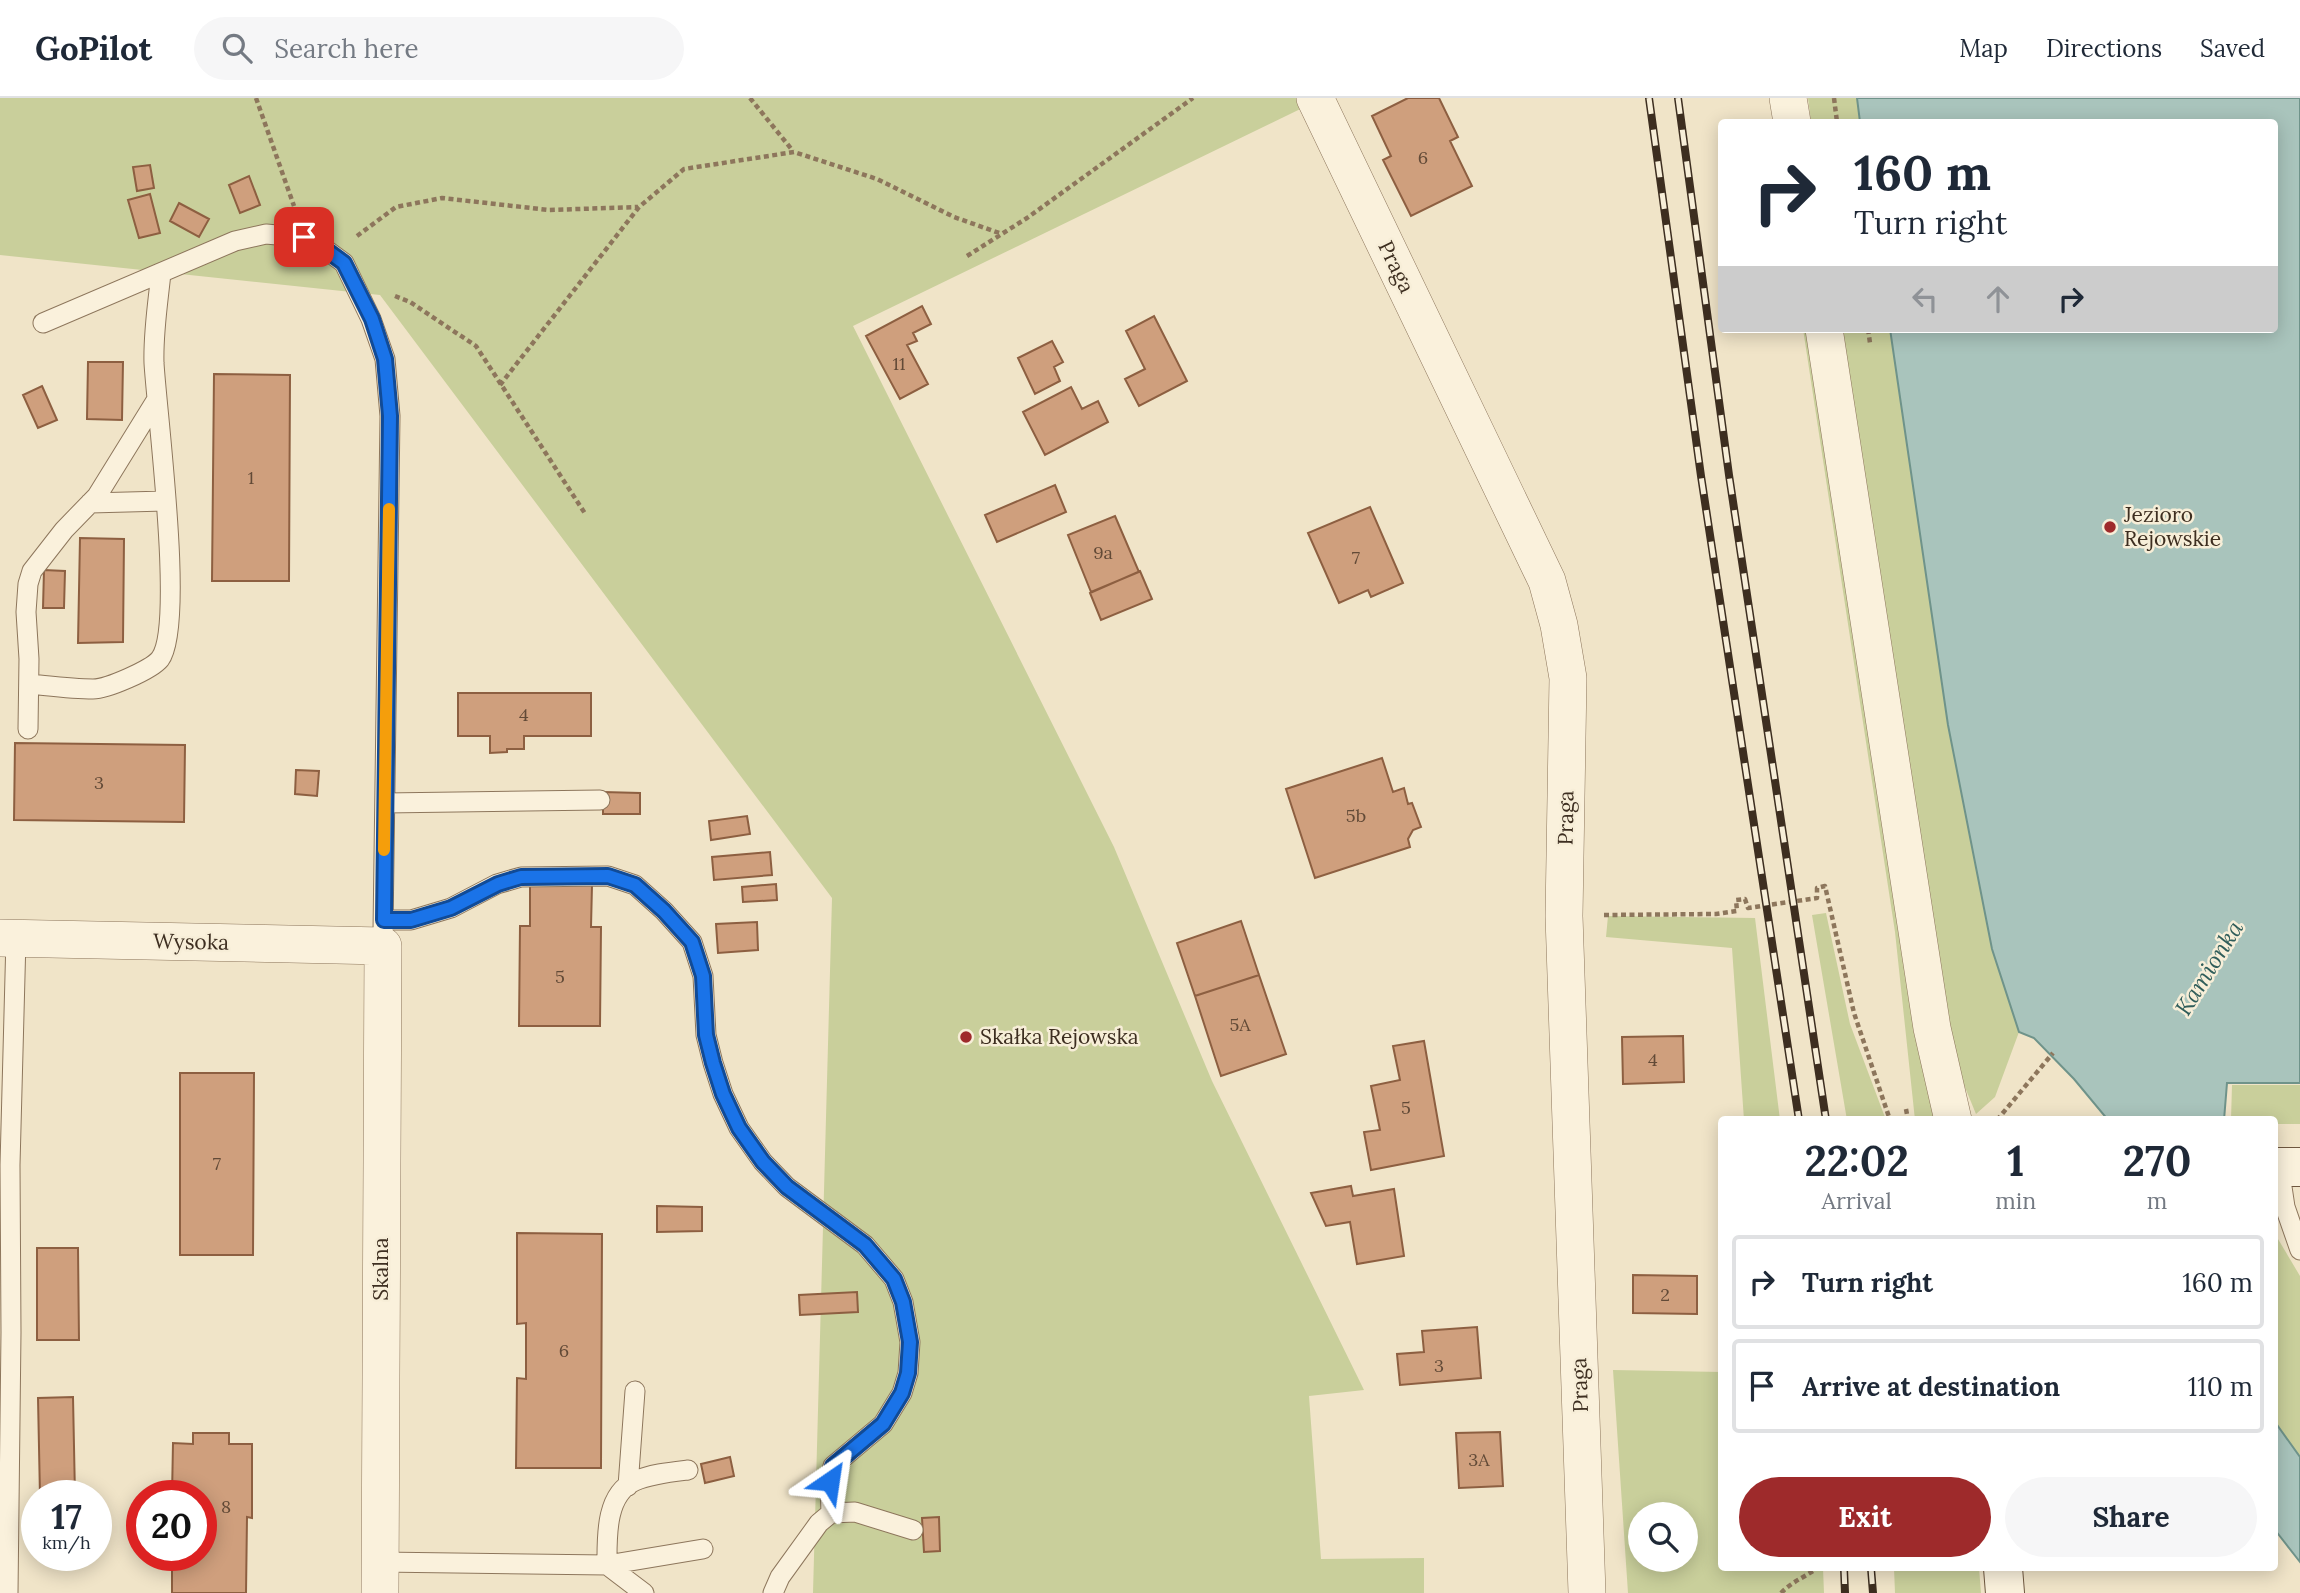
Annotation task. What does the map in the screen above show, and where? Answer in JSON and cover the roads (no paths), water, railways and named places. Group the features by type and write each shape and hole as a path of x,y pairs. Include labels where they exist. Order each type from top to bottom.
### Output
{"street":[{"name":"Praga","path":"1315,98 1547,581 1564,646 1568,678 1564,916 1587,1593"},
{"path":"1788,98 1792,119"},
{"path":"1825,333 1932,1028 1952,1116"},
{"name":"Wysoka","path":"8,938 383,933"},
{"name":"Skalna","path":"380,1578 383,933"},
{"path":"2003,1571 2004,1593"}],"lane":[{"path":"43,323 235,241 266,234 310,238 344,263 372,319 385,359 390,416 383,933 411,920 451,908 498,884 521,877 608,876 635,885 664,911 692,942 703,976 706,1035 713,1063 723,1094 739,1128 763,1162 787,1187 865,1245 894,1279 903,1302 910,1342 908,1373 902,1393 883,1424 833,1466 830,1481 831,1513"},
{"path":"29,684 96,690 143,671 159,659 167,642 171,598 154,360 160,273"},
{"path":"28,729 26,611 32,571 90,503 157,399"},
{"path":"90,503 164,500"},
{"path":"385,803 600,800"},
{"path":"8,938 11,1332 8,1593"},
{"path":"2285,1167 2285,1207 2300,1250"},
{"path":"628,1486 635,1391"},
{"path":"607,1565 610,1513 618,1496 632,1481 688,1470"},
{"path":"772,1593 780,1577 819,1522 831,1513 855,1512 913,1530"},
{"path":"380,1578 607,1565 703,1549"},
{"path":"607,1565 644,1593"}],"water":[{"name":"Jezioro Rejowskie","path":"1857,98 2300,98 2300,1083 2227,1083 2224,1116 2105,1116 2074,1079 2034,1038 2019,1032 1992,949 1948,725 1891,333 2278,333 2278,119 1860,119"},
{"path":"2278,1426 2300,1457 2300,1562 2278,1534"}],"railway":[{"path":"1649,98 1701,476 1798,1116"},
{"path":"1678,98 1729,475 1825,1116"},
{"path":"1844,1571 1845,1593"},
{"path":"1871,1571 1873,1593"}],"place":[{"name":"Jezioro Rejowskie","path":"2110,527"},
{"name":"Skałka Rejowska","path":"966,1037"}],"water label":[{"name":"Kamionka","path":"2209,968"}]}
